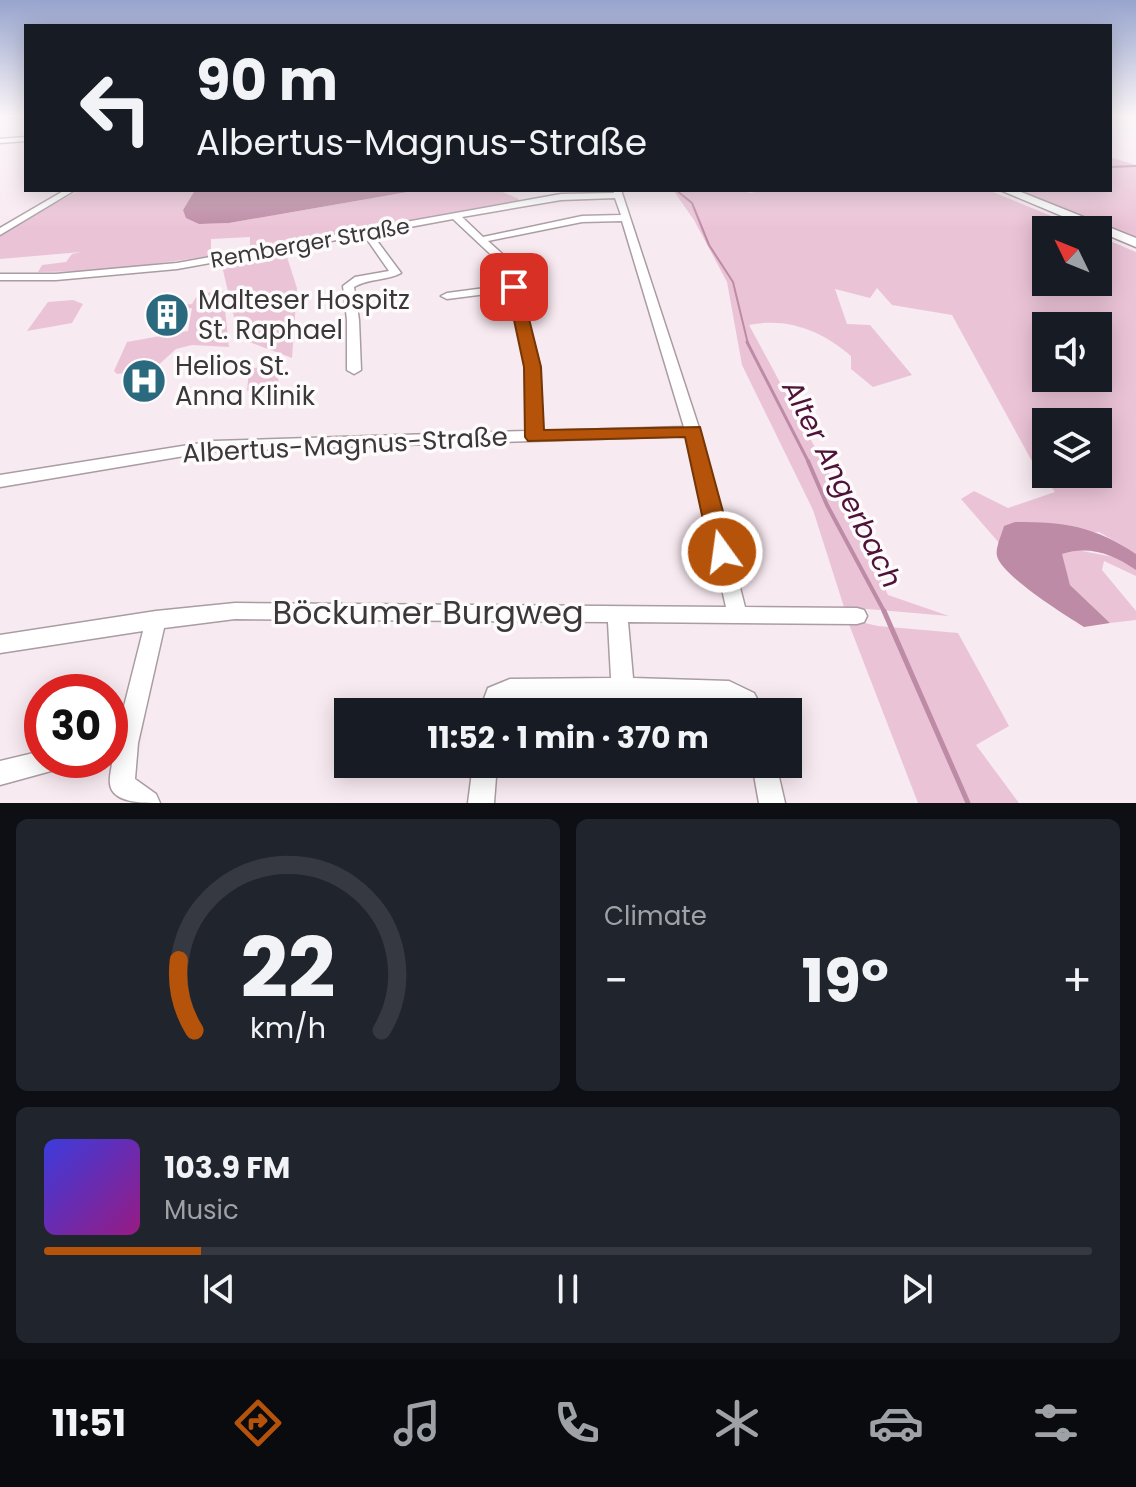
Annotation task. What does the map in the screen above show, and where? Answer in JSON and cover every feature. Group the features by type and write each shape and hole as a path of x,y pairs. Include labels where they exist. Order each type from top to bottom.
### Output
{"highway":[{"path":"999,192 1057,216"},
{"path":"1011,192 1136,246"},
{"path":"1112,238 1136,246"}],"street":[{"path":"0,232 68,192"},
{"path":"618,192 693,431 737,613"},
{"name":"Remberger Straße","path":"0,277 116,273 367,233 561,197 618,192"},
{"path":"456,217 505,262 514,287 533,367 535,437"},
{"path":"481,240 582,219 625,218"},
{"path":"354,370 353,320 348,286 359,279 396,273 367,233"},
{"path":"447,296 514,287"},
{"name":"Albertus-Magnus-Straße","path":"0,481 214,446 693,431"},
{"name":"Böckumer Burgweg","path":"0,644 156,619 235,611 857,616"},
{"path":"617,613 623,688"},
{"path":"128,712 156,619"},
{"path":"495,698 510,689 623,688 729,691 742,698"},
{"path":"0,773 24,767"},
{"path":"121,778 122,785 147,803"},
{"path":"481,803 484,778"},
{"path":"767,778 772,803"}],"shaded area":[{"path":"1112,158 1136,165 1136,240 1112,230 1112,216 1078,216 1020,192 1112,192"},
{"path":"76,192 194,192 183,210 199,224 229,223 407,192 503,192 519,199 515,204 250,251 250,237 211,239 211,256 103,271 38,272 42,265 66,262 72,254 81,252 0,259 0,233"},
{"path":"194,192 407,192 229,223 199,224 186,218 183,210"},
{"path":"674,192 993,192 1051,216 1032,216 1032,296 1112,296 1112,242 1136,252 1136,554 1099,532 1000,544 961,499 974,491 1008,508 1055,492 1052,488 1112,488 1112,408 1032,408 1032,461 952,315 892,305 877,288 870,298 835,289 847,324 870,325 912,375 873,387 851,369 851,356 816,333 777,323 749,325 839,492 888,595 949,616 844,607 813,510 742,365 727,282 694,220"},
{"path":"285,251 297,288 292,358 239,338 221,262"},
{"path":"223,291 229,347 192,345 176,349 154,369 117,374 114,371 127,342 188,331 192,308 164,311 166,307 192,304 198,294"},
{"path":"73,300 83,304 72,323 27,331 48,302"},
{"path":"279,364 278,386 247,391 249,369"},
{"path":"1015,522 1078,528 1106,537 1136,554 1136,570 1119,559 1091,551 1062,554 1070,585 1110,623 1084,627 1010,574 1001,564 997,549 1004,526"},
{"path":"1077,550 1119,558 1136,570 1136,576 1104,561 1102,570 1136,611 1136,620 1110,623 1070,585 1061,554"},
{"path":"847,619 878,626 958,633 1009,726 976,745 1019,803 918,803"}],"waterway":[{"path":"1112,167 1136,166"},
{"name":"Alter Angerbach","path":"678,192 692,203 709,245 733,282 748,344"},
{"name":"Alter Angerbach","path":"748,344 808,461"},
{"name":"Alter Angerbach","path":"808,461 827,505 884,612"},
{"name":"Alter Angerbach","path":"884,612 968,803"}],"place":[{"name":"Malteser Hospitz St. Raphael","path":"167,315"},
{"name":"Helios St. Anna Klinik","path":"144,381"}],"route":[{"path":"514,287 533,367 535,437 693,431 722,552"}]}
